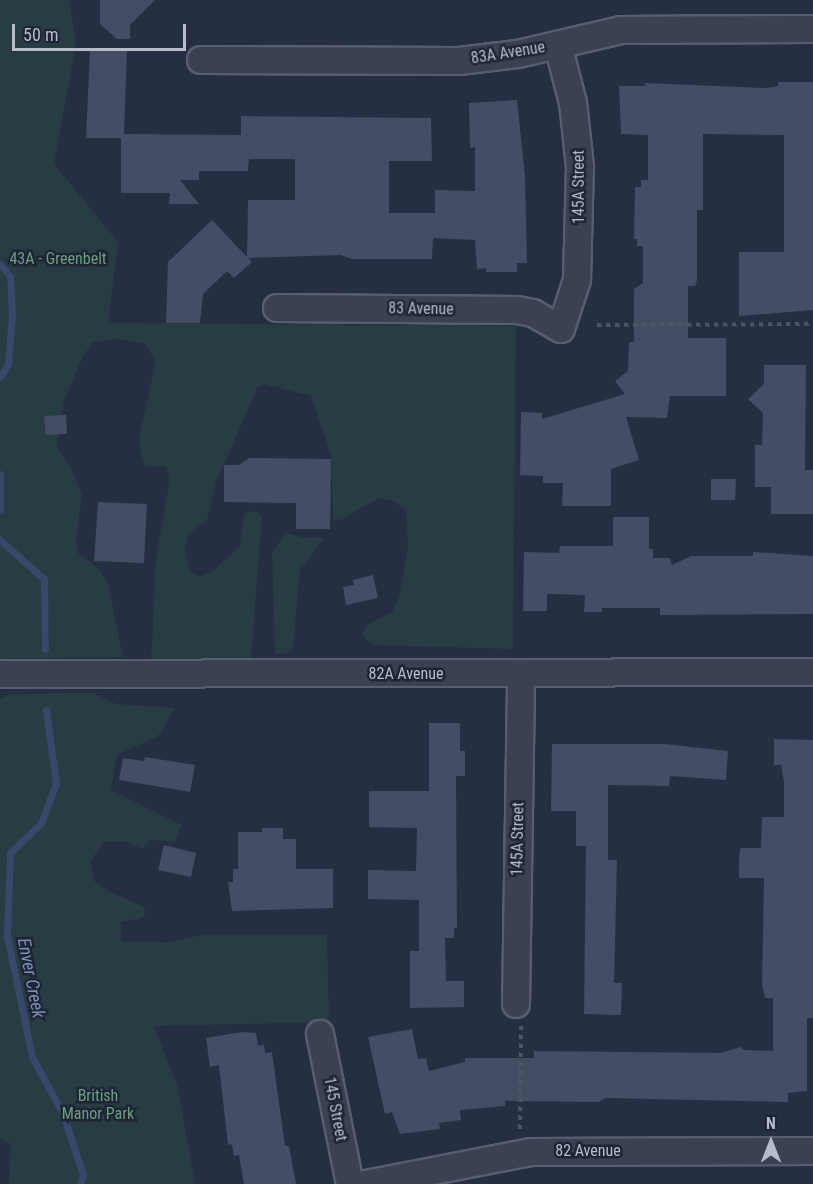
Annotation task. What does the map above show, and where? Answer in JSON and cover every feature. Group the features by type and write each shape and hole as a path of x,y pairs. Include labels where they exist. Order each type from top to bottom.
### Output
{"street":[{"name":"83A Avenue","path":"201,60 459,61 558,45 610,32 649,28 813,29"},
{"name":"145A Street","path":"558,45 573,103 580,167 577,280 561,329"},
{"name":"83 Avenue","path":"277,308 517,310 533,313 561,329"},
{"name":"82A Avenue","path":"0,674 813,672"},
{"name":"145A Street","path":"518,1015 521,674"},
{"name":"145 Street","path":"320,1034 350,1184"},
{"name":"82 Avenue","path":"366,1184 531,1152 813,1151"}],"path":[{"path":"597,325 813,324"},
{"path":"518,1015 521,1139"}],"green space":[{"name":"43A - Greenbelt","path":"0,0 69,0 76,43 54,164 118,242 108,323 516,326 513,649 375,645 367,641 362,634 367,625 392,612 399,597 408,547 406,511 394,501 379,498 341,520 333,519 331,455 311,396 265,384 258,387 216,482 207,520 188,535 185,549 190,571 199,576 212,572 240,546 244,513 255,511 262,516 251,658 151,662 156,561 170,477 166,467 145,466 140,449 140,433 156,362 145,344 120,339 93,342 83,356 64,400 57,447 72,470 82,496 76,538 78,553 100,570 108,584 123,657 0,659"},
{"path":"286,533 305,538 325,537 300,570 293,648 286,654 275,654 272,552"},
{"name":"British Manor Park","path":"93,693 116,704 175,708 158,736 117,755 111,790 182,825 174,842 150,840 143,849 127,842 104,842 91,860 93,880 110,892 143,906 146,912 142,918 121,922 121,941 169,942 201,935 327,935 329,1022 154,1026 178,1088 195,1184 9,1184 11,1144 0,1139 0,699 9,694"}],"building":[{"path":"100,0 155,0 130,25 130,39 117,39 100,24"},
{"path":"90,50 127,50 124,134 241,135 241,116 431,118 432,161 389,161 389,213 435,213 435,190 475,191 475,147 470,148 469,103 517,100 525,176 527,263 517,263 517,272 486,272 486,268 477,269 475,240 433,238 432,259 352,259 341,255 248,258 252,262 234,278 227,271 203,294 200,323 166,323 168,262 212,220 247,257 248,200 295,200 295,159 249,159 248,171 199,171 199,180 180,180 199,204 169,204 170,193 121,193 121,138 86,138"},
{"path":"778,82 813,82 813,310 739,316 739,252 784,252 784,135 703,134 703,210 697,210 697,280 695,286 688,286 688,338 726,338 726,396 670,396 667,418 626,417 639,460 611,469 611,506 562,506 563,483 543,483 543,476 520,475 521,412 542,413 542,419 625,394 615,381 628,371 629,342 634,342 634,289 643,283 643,246 637,246 637,239 634,239 635,187 641,187 641,180 648,180 648,135 621,134 619,86 645,86 645,83 767,88 778,86"},
{"path":"764,365 806,365 805,470 813,470 813,514 771,514 771,487 755,487 755,445 762,445 763,413 748,399 764,384"},
{"path":"66,415 67,434 46,435 44,416"},
{"path":"249,458 331,459 330,529 296,529 296,503 224,502 224,465 239,465"},
{"path":"711,479 736,479 735,500 711,500"},
{"path":"98,502 147,504 144,563 94,561"},
{"path":"613,517 649,517 649,549 653,549 653,558 670,558 672,565 691,556 753,556 753,552 813,556 813,614 660,615 660,608 602,608 602,612 584,612 585,595 547,594 547,611 523,611 524,552 559,553 560,546 613,546"},
{"path":"373,575 378,598 346,605 343,587 354,585 353,580"},
{"path":"429,723 460,723 460,751 465,751 465,776 456,776 457,928 454,928 454,938 445,938 446,981 464,981 464,1007 410,1008 410,951 419,951 419,900 368,899 368,870 416,871 417,828 369,827 369,791 429,791"},
{"path":"774,739 813,740 813,1018 807,1018 807,1091 788,1093 788,1102 606,1098 598,1102 505,1101 505,1106 460,1110 461,1120 439,1123 440,1129 400,1134 392,1112 385,1114 368,1037 412,1029 418,1059 426,1058 429,1071 465,1062 465,1058 534,1058 534,1051 721,1053 740,1047 744,1050 773,1051 773,998 765,998 762,985 764,878 739,878 739,860 740,848 761,848 762,817 784,817 784,782 781,765 774,765"},
{"path":"552,744 665,744 728,751 726,780 670,776 669,786 608,785 608,860 617,860 614,983 622,983 621,1015 584,1014 586,846 576,846 576,811 551,811"},
{"path":"145,757 195,765 190,792 119,780 123,758 144,761"},
{"path":"262,828 283,828 283,839 296,839 296,869 333,869 333,908 232,911 228,882 233,882 233,869 238,869 238,832 262,832"},
{"path":"164,845 196,853 191,877 158,870"},
{"path":"242,1032 256,1033 258,1046 264,1045 265,1053 272,1052 285,1146 289,1146 296,1184 244,1184 239,1155 234,1156 232,1144 228,1145 219,1065 210,1067 206,1038"}],"waterway":[{"name":"Enver Creek","path":"0,264 10,276 12,315 8,364 0,377"},
{"name":"Enver Creek","path":"0,474 0,510"},
{"name":"Enver Creek","path":"0,540 44,579 45,649"},
{"name":"Enver Creek","path":"46,710 56,783 41,823 10,853 7,936 32,1057 63,1114 83,1175 80,1184"}]}
